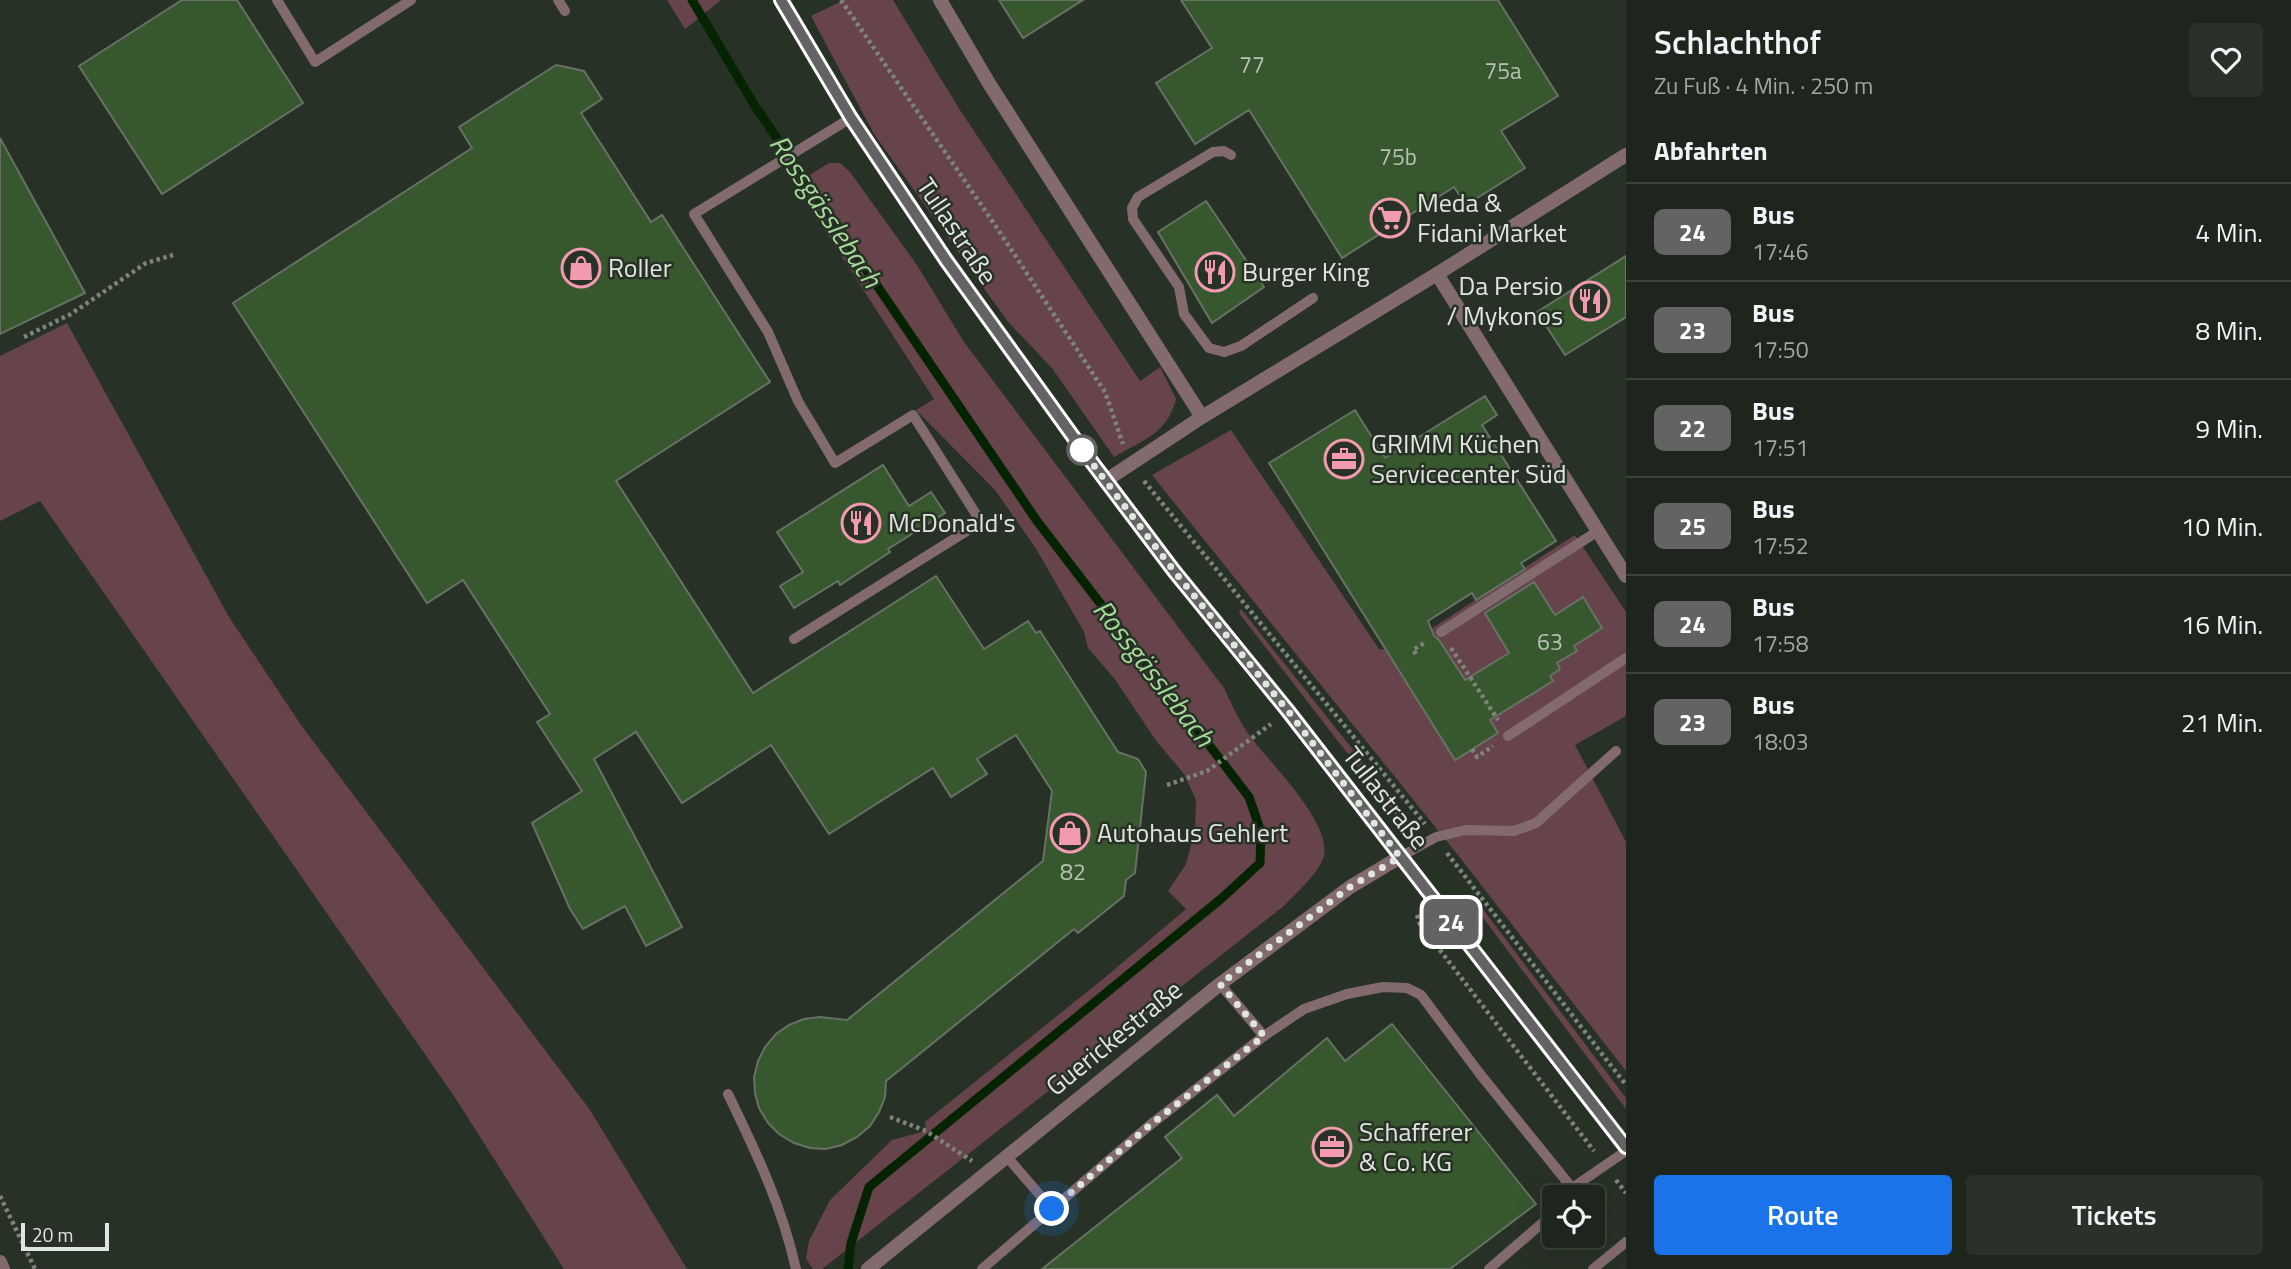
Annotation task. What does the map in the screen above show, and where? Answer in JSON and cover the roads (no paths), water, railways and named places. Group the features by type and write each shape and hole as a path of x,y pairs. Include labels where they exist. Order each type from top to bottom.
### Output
{"street":[{"name":"Tullastraße","path":"781,0 851,118 946,260 1105,481 1288,711 1626,1149"},
{"path":"940,0 990,85 1202,417"},
{"path":"1105,481 1202,417 1626,155"},
{"path":"1437,274 1626,576"},
{"name":"Guerickestraße","path":"868,1269 1220,984 1350,887 1400,857"},
{"path":"0,1262 4,1269"}],"lane":[{"path":"277,0 315,62 411,0"},
{"path":"558,0 565,11"},
{"path":"794,639 981,522 914,415 835,463 797,401 768,332 694,214 851,118"},
{"path":"1231,155 1224,151 1213,152 1138,197 1132,208 1133,219 1179,287 1184,314 1209,348 1224,352 1241,346 1313,298"},
{"path":"1441,632 1598,531"},
{"path":"1508,736 1626,658"},
{"path":"1400,857 1436,837 1466,830 1514,831 1536,823 1616,751"},
{"path":"1220,984 1264,1036"},
{"path":"982,1269 1150,1125 1264,1036 1304,1009 1347,994 1383,987 1406,988 1421,995 1563,1185"},
{"path":"728,1094 762,1166 788,1231 796,1269"},
{"path":"1580,1185 1626,1149"},
{"path":"1007,1157 1052,1209"},
{"path":"1489,1269 1542,1223"},
{"path":"1593,1269 1626,1242"}],"waterway":[{"name":"Rossgässlebach","path":"692,0 755,106 1037,521 1249,797 1261,832 1260,863 1222,898 869,1187 851,1243 848,1269"}],"place":[{"name":"Meda & Fidani Market","path":"1390,218"},
{"name":"Roller","path":"581,268"},
{"name":"Burger King","path":"1215,272"},
{"name":"Da Persio / Mykonos","path":"1590,301"},
{"name":"GRIMM Küchen Servicecenter Süd","path":"1344,459"},
{"name":"McDonald's","path":"861,523"},
{"name":"Autohaus Gehlert","path":"1070,833"},
{"name":"Schafferer & Co. KG","path":"1332,1147"}]}
